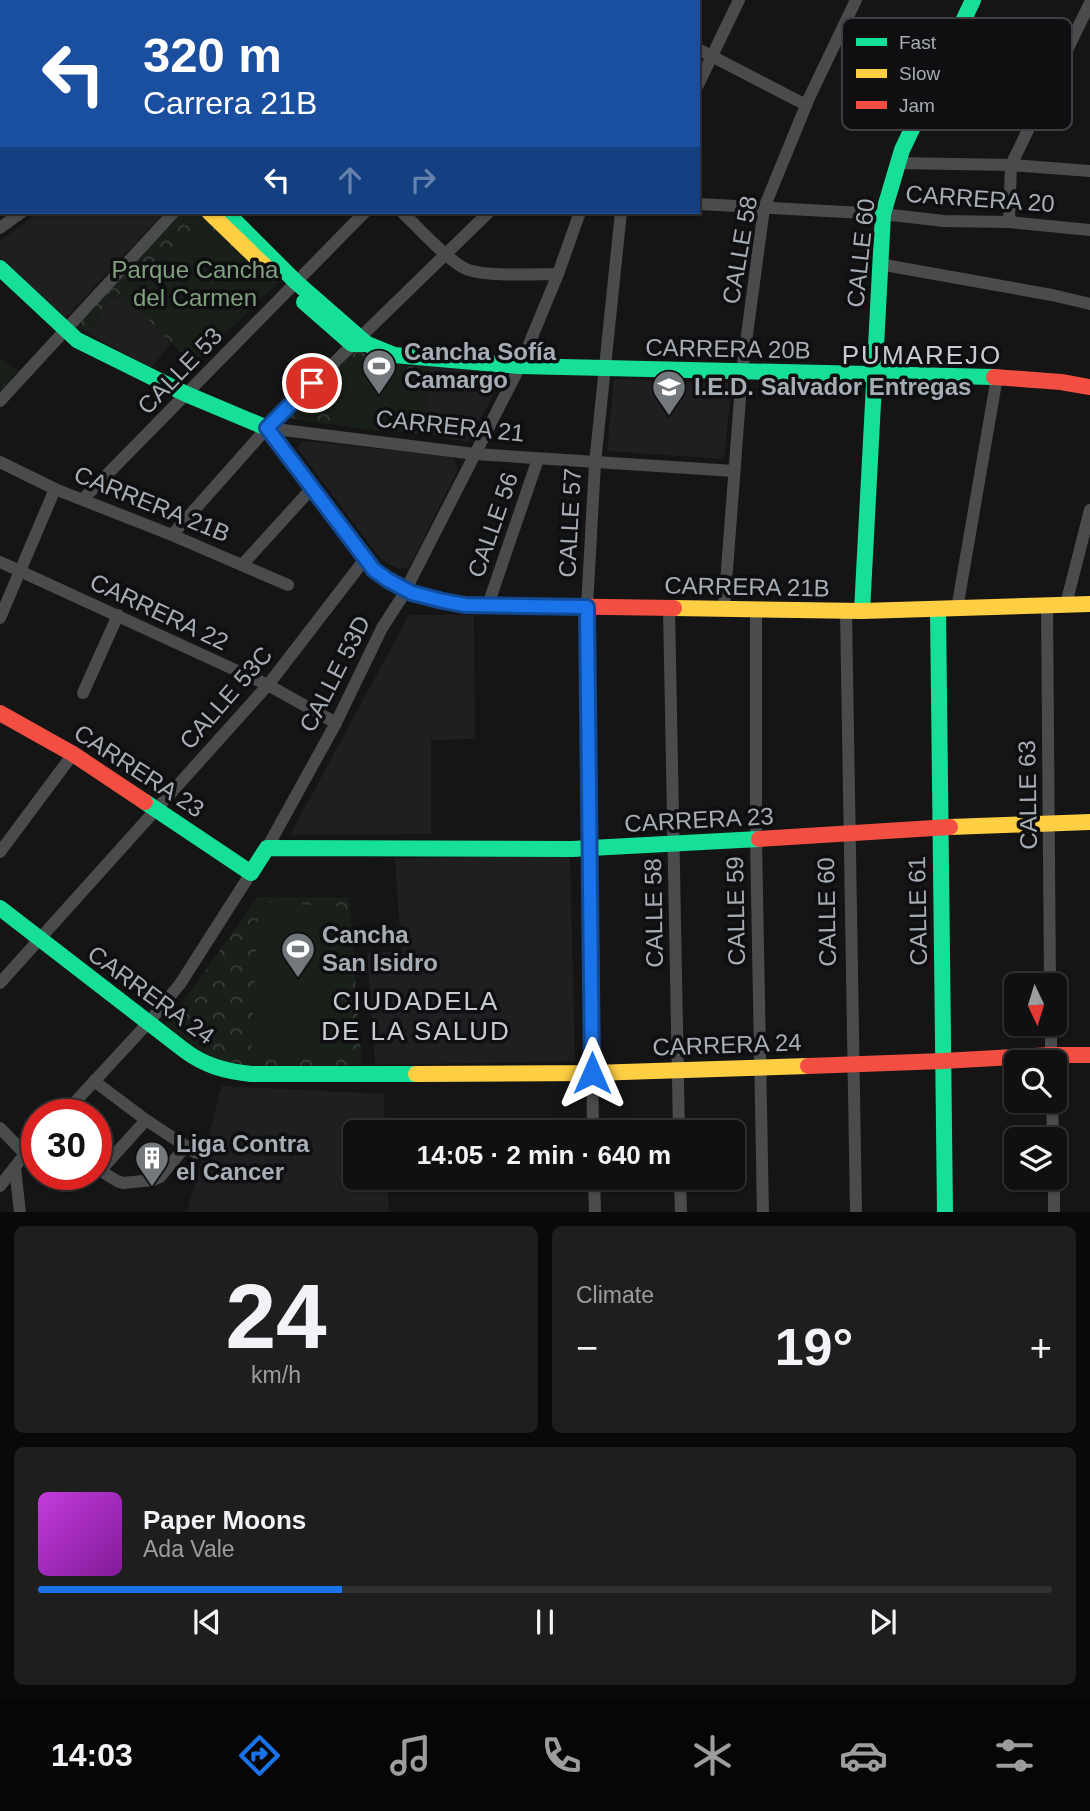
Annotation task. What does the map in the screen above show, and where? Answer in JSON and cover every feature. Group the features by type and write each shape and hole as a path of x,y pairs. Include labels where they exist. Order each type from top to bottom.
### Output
{"street":[{"path":"700,81 739,0"},
{"name":"CALLE 58","path":"847,18 856,0"},
{"name":"CALLE 60","path":"965,18 973,0"},
{"path":"1072,40 1090,3"},
{"name":"CALLE 58","path":"724,609 742,372 764,208 806,105 842,29"},
{"path":"700,50 806,105"},
{"name":"CALLE 60","path":"856,1212 849,834 854,611 875,374 883,214 897,163 912,130"},
{"path":"1009,222 1011,165 1028,130"},
{"path":"897,163 1011,165 1090,171"},
{"name":"CARRERA 20","path":"700,205 883,214 944,221 1009,222 1090,230"},
{"path":"0,228 19,214"},
{"path":"0,401 172,214"},
{"path":"211,214 360,342"},
{"path":"228,214 293,285"},
{"name":"CALLE 53","path":"83,499 293,285 357,214"},
{"path":"404,214 446,255 466,269 486,273 558,274"},
{"path":"172,535 267,428 360,342 487,214"},
{"name":"CALLE 53D","path":"77,1099 180,985 267,848 337,723 382,628 405,590 520,366 579,214"},
{"name":"CALLE 57","path":"593,1120 587,607 594,463 621,214"},
{"path":"880,264 1090,304"},
{"name":"CARRERA 21","path":"0,268 77,340 186,394 267,428 475,454 734,471"},
{"name":"CARRERA 20B","path":"360,342 394,355 520,366 997,377 1090,387"},
{"path":"957,609 997,377"},
{"name":"CARRERA 21B","path":"267,428 374,570 405,590 443,601 465,605 854,611 1090,604"},
{"name":"CALLE 56","path":"488,605 538,458"},
{"name":"CARRERA 21B","path":"0,462 55,489 288,585"},
{"path":"242,565 312,488"},
{"path":"0,618 55,489"},
{"path":"1066,604 1090,510"},
{"name":"CALLE 53C","path":"0,983 268,685 365,559"},
{"name":"CARRERA 22","path":"0,562 268,685 337,723"},
{"name":"CALLE 63","path":"1047,605 1051,973"},
{"name":"CALLE 58","path":"669,608 680,1120"},
{"name":"CALLE 61","path":"938,609 945,1212"},
{"name":"CALLE 59","path":"757,610 755,839 763,1212"},
{"path":"83,693 118,615"},
{"name":"CARRERA 23","path":"0,713 73,754 251,873"},
{"path":"0,852 73,754"},
{"name":"CARRERA 23","path":"267,848 590,848 940,827 1090,822"},
{"name":"CARRERA 24","path":"0,908 168,1039 200,1061 220,1070 251,1074 592,1073 1004,1060"},
{"name":"CARRERA 24","path":"1067,1057 1090,1055"},
{"path":"93,1081 191,1149 160,1177 153,1180 123,1183 112,1178"},
{"path":"112,1155 146,1120"},
{"path":"0,1128 21,1150"},
{"path":"0,1186 21,1160"},
{"path":"15,1168 20,1212"},
{"path":"594,1190 595,1212"},
{"path":"680,1190 681,1212"},
{"path":"1054,1190 1054,1212"}],"shaded area":[{"path":"36,214 163,214 65,318 0,257 0,241"},
{"path":"110,297 133,304 171,343 151,368 89,334"},
{"path":"429,363 506,370 469,442 423,434"},
{"name":"I.E.D. Salvador Entregas","path":"614,379 732,383 724,459 607,451"},
{"path":"303,441 454,459 458,469 407,568 398,569 380,558 298,449"},
{"path":"409,615 474,615 475,739 431,740 431,834 290,835"},
{"path":"570,854 575,1061 375,1065 367,953 401,951 395,859"},
{"path":"222,1086 384,1094 385,1120 343,1120 343,1190 388,1190 389,1212 187,1212"}],"green space":[{"name":"Parque Cancha del Carmen","path":"180,214 203,214 280,281 194,363 133,304 110,297 89,334 77,326"},
{"name":"Parque Cancha del Carmen","path":"210,227 269,284 194,360 135,303"},
{"path":"361,344 429,363 423,434 288,418"},
{"path":"0,359 18,371 0,390"},
{"name":"Cancha Sofía Camargo","path":"340,366 425,373 419,428 333,419"},
{"path":"258,897 349,898 362,1065 251,1066 218,1063 166,1025"},
{"name":"Cancha San Isidro","path":"259,902 345,907 337,1055 251,1051"}],"traffic: fast":[{"path":"964,18 973,0"},
{"path":"862,611 883,214 902,150 911,130"},
{"path":"228,214 296,282 367,344 394,355 520,366 994,377"},
{"path":"0,268 77,340 186,394 267,428 374,570 399,586 426,597"},
{"path":"304,302 352,344 367,344"},
{"path":"938,609 945,1212"},
{"path":"145,802 251,873 267,848 572,849 759,839"},
{"path":"0,908 184,1050 208,1064 251,1074 416,1074"}],"traffic: slow":[{"path":"211,214 270,271"},
{"path":"674,608 862,611 1090,604"},
{"path":"950,827 1090,822"},
{"path":"416,1074 592,1073 808,1066"}],"traffic: jam":[{"path":"994,377 1090,387"},
{"path":"426,597 465,605 674,608"},
{"path":"0,713 73,754 145,802"},
{"path":"759,839 950,827"},
{"path":"808,1066 1090,1055"}],"place":[{"name":"Cancha Sofía Camargo","path":"379,396"},
{"name":"I.E.D. Salvador Entregas","path":"669,417"},
{"name":"Cancha San Isidro","path":"298,979"},
{"name":"Liga Contra el Cancer","path":"152,1188"}],"district":[{"name":"PUMAREJO","path":"922,355"},
{"name":"CIUDADELA DE LA SALUD","path":"416,1016"}],"route":[{"path":"312,383 267,428 374,570 412,593 465,605 587,607 592,1073"}]}
